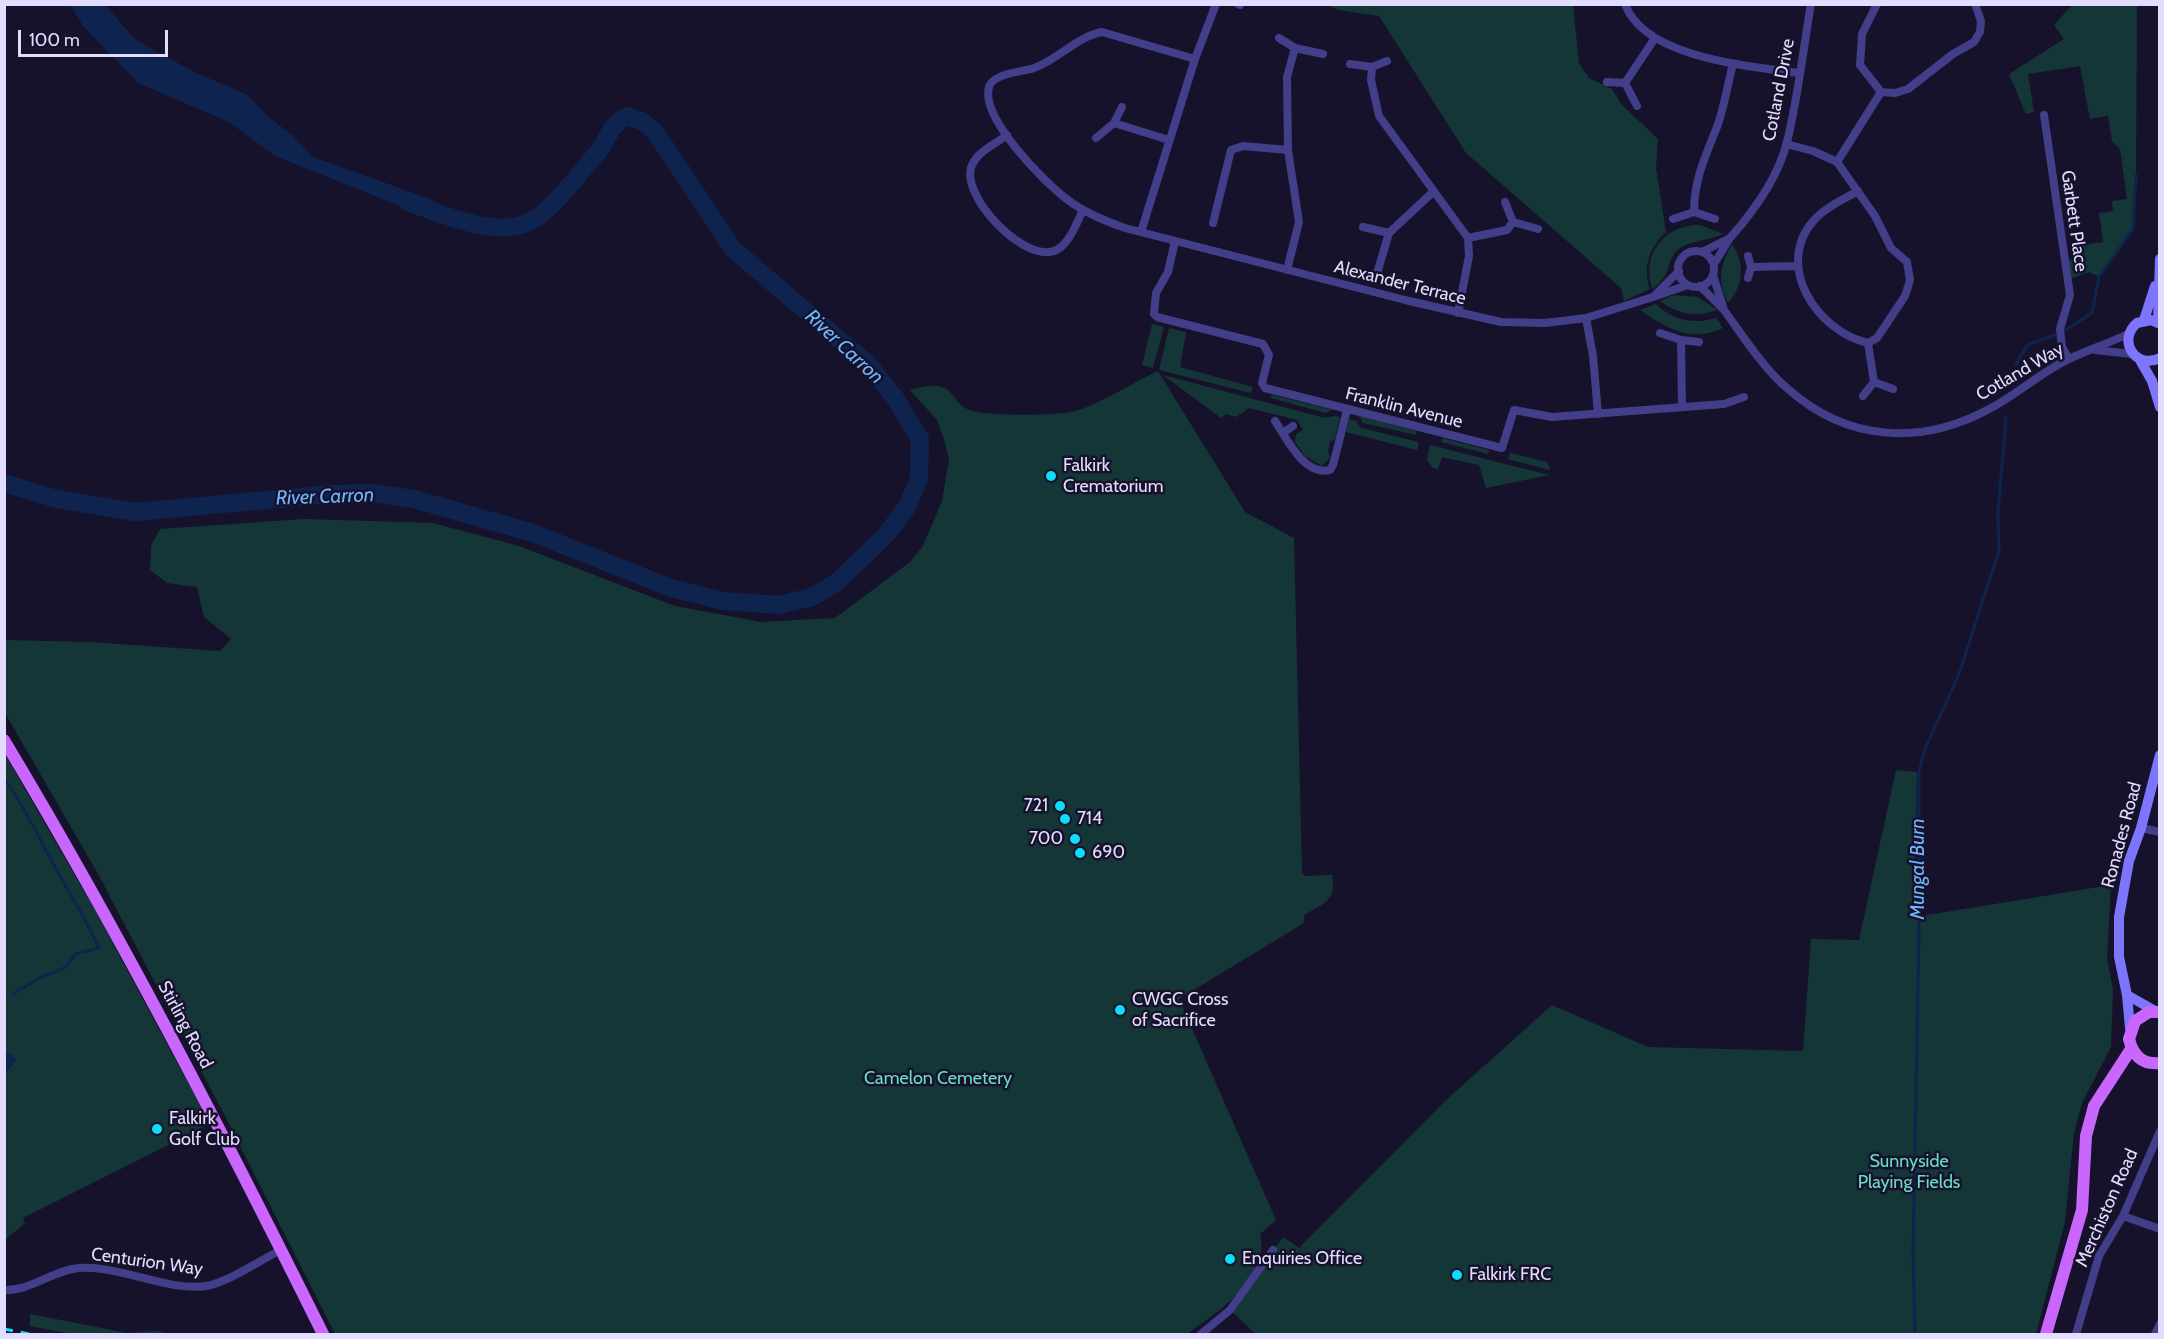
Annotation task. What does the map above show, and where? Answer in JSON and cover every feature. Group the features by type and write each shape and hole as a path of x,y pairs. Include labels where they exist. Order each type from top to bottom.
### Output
{"main road":[{"path":"2160,259 2159,323 2145,320 2137,323 2128,334 2128,345 2152,381 2160,407"},
{"path":"2145,320 2158,275"},
{"path":"2136,357 2151,361 2160,357"},
{"name":"Stirling Road","path":"4,740 86,879 213,1114 323,1335"},
{"name":"Ronades Road","path":"2130,1028 2127,996 2119,957 2119,916 2129,861 2141,828 2160,755"},
{"path":"2127,996 2158,1012"},
{"path":"2146,1062 2132,1050 2128,1039 2130,1028 2141,1015 2158,1012"},
{"path":"2046,1335 2082,1209 2088,1126 2094,1107 2113,1075 2132,1050"},
{"path":"2113,1075 2146,1062 2160,1063"}],"street":[{"path":"1195,59 1120,36 1102,32 1089,34 1036,67 996,78 991,82 988,93 990,103 1007,135 1052,188 1083,210 1106,221 1141,232 1195,59 1216,4"},
{"path":"1625,4 1629,15 1654,38 1686,51 1733,64 1798,73"},
{"name":"Cotland Drive","path":"1713,275 1714,264 1730,238 1749,216 1769,183 1786,144 1811,4"},
{"path":"1877,4 1862,34 1860,65 1881,92 1895,93 1908,89 1953,54 1974,42 1980,32 1981,21 1975,4"},
{"path":"1279,38 1295,48 1323,54"},
{"path":"1625,83 1654,38"},
{"path":"1287,270 1299,222 1288,150 1287,77 1295,48"},
{"path":"1350,64 1372,67 1387,61"},
{"path":"1694,212 1697,179 1704,153 1716,130 1733,64"},
{"path":"1372,67 1372,89 1379,116 1398,146 1468,238 1469,256 1458,313"},
{"path":"1607,82 1625,83"},
{"path":"1625,83 1637,106"},
{"path":"1837,162 1881,92"},
{"path":"1096,138 1114,123 1122,107"},
{"name":"Garbett Place","path":"2044,115 2070,295 2060,329 2062,347 2069,359"},
{"path":"1114,123 1170,140"},
{"path":"1007,135 980,155 970,171 973,191 1003,228 1029,249 1048,253 1061,247 1083,210"},
{"path":"1786,144 1813,151 1837,162 1858,191 1875,216 1891,248 1907,262 1910,280 1905,296 1877,338 1868,343 1852,339 1832,326 1805,294 1796,266 1802,241 1815,218 1858,191"},
{"path":"1213,223 1231,150 1243,146 1288,150"},
{"path":"1378,270 1389,233 1434,191"},
{"path":"1505,202 1513,222"},
{"path":"1673,219 1694,212 1715,219"},
{"path":"1468,238 1507,230 1513,222"},
{"path":"1513,222 1538,229"},
{"path":"1364,227 1389,233"},
{"name":"Alexander Terrace","path":"1141,232 1479,318 1525,323 1586,318 1653,297"},
{"name":"Cotland Drive","path":"1653,297 1678,271 1683,256 1692,251 1702,252 1730,238"},
{"name":"Franklin Avenue","path":"1175,241 1167,272 1156,293 1154,314 1157,317 1263,344 1269,355 1262,383 1265,388 1502,448 1514,410 1552,417 1724,404 1744,397"},
{"path":"1702,252 1714,264"},
{"path":"1748,256 1751,267 1748,278"},
{"path":"1751,267 1796,266"},
{"path":"1678,271 1688,285"},
{"path":"1653,297 1688,285 1701,286 1713,275"},
{"name":"Cotland Way","path":"1713,275 1724,310"},
{"name":"Cotland Way","path":"1701,286 1724,310 1786,387 1826,417 1856,429 1891,434 1936,430 1990,409 2069,359 2128,334"},
{"path":"1586,318 1593,356 1598,414"},
{"path":"1660,333 1681,340 1699,342"},
{"path":"1681,340 1682,407"},
{"path":"1863,396 1874,382 1868,343"},
{"name":"Cotland Way","path":"2094,350 2136,357"},
{"path":"1874,382 1893,389"},
{"path":"1275,421 1300,457 1317,470 1329,470 1347,410"},
{"path":"1283,433 1293,426"},
{"path":"2141,828 2160,832"},
{"name":"Merchiston Road","path":"2076,1335 2099,1256 2123,1215 2160,1131"},
{"path":"2123,1215 2160,1229"},
{"name":"Centurion Way","path":"4,1290 27,1286 61,1272 81,1268 188,1286 210,1285 281,1250"},
{"path":"1201,1335 1230,1310 1273,1250"},
{"path":"2156,1335 2160,1324"}],"green space":[{"path":"1328,5 1573,5 1579,63 1589,78 1612,89 1621,104 1658,139 1656,168 1666,232 1656,244 1647,265 1650,289 1624,301 1621,288 1466,153 1379,16 1338,10"},
{"path":"2072,5 2137,5 2136,175 2133,229 2099,277 2089,272 2067,280 2064,263 2083,255 2083,245 2103,242 2099,213 2113,211 2112,201 2127,199 2120,149 2112,141 2108,116 2090,119 2080,66 2028,74 2034,112 2026,114 2009,74 2064,39 2054,25"},
{"path":"1700,225 1723,234 1688,244 1678,250 1671,259 1663,279 1652,289 1649,276 1650,264 1658,244 1676,230"},
{"path":"1732,244 1739,259 1741,274 1737,289 1728,303 1722,287 1721,273"},
{"path":"1674,295 1698,297 1717,310 1702,314 1680,312 1660,301"},
{"path":"1656,304 1669,314 1683,320 1699,321 1716,318 1723,328 1712,332 1690,334 1669,328 1640,310"},
{"path":"1152,324 1164,327 1153,368 1142,365"},
{"path":"1169,328 1186,332 1180,367 1253,387 1251,393 1159,370"},
{"name":"Camelon Cemetery","path":"1158,371 1245,512 1294,538 1302,873 1305,876 1332,875 1333,884 1331,896 1323,904 1304,915 1304,923 1179,999 1276,1220 1260,1234 1261,1250 1257,1265 1250,1279 1239,1292 1187,1334 335,1334 226,1118 97,872 5,713 4,640 89,642 220,651 231,639 204,617 197,587 167,583 150,570 151,546 160,529 304,519 433,523 519,546 675,606 761,622 835,618 910,562 923,546 942,501 949,460 944,439 937,420 910,390 926,386 945,388 965,408 982,413 1054,414 1084,408"},
{"path":"1163,375 1325,418 1340,417 1335,439 1330,442 1328,451 1330,458 1322,466 1305,456 1295,442 1296,434 1303,430 1297,420 1249,408 1236,417 1226,414 1221,418"},
{"path":"1272,395 1333,410 1325,413 1271,398"},
{"path":"1359,416 1416,431 1416,435 1363,423"},
{"path":"1349,419 1356,421 1361,428 1419,442 1417,450 1346,432"},
{"path":"1442,438 1489,450 1488,454 1441,442"},
{"path":"1430,445 1549,475 1486,488 1479,465 1442,457 1438,469 1432,468 1427,459"},
{"path":"1510,453 1547,462 1550,470 1508,459"},
{"name":"Falkirk Golf Club","path":"4,753 96,912 210,1124 23,1218 25,1223 5,1240"},
{"name":"Sunnyside Playing Fields","path":"1896,770 1917,772 1915,917 2111,885 2107,959 2113,990 2111,1047 2082,1103 2074,1133 2065,1222 2036,1334 1256,1334 1230,1310 1283,1237 1299,1248 1445,1101 1552,1005 1648,1047 1803,1051 1811,939 1859,940"},
{"path":"30,1314 127,1333 157,1331 169,1334 72,1334 30,1326"}],"water":[{"path":"70,5 105,5 136,40 196,73 248,95 265,114 292,135 313,157 433,200 430,218 275,156 229,122 138,83 84,27"},
{"path":"5,1053 11,1054 17,1060 5,1074"}],"waterway":[{"name":"River Carron","path":"4,483 57,499 135,512 333,494 371,493 414,499 533,533 671,588 723,601 779,605 812,597 837,582 885,536 907,507 919,479 920,439 896,399 869,365 733,249 656,133 642,121 627,116 616,124 600,149 559,198 537,218 522,225 490,227 473,224 409,203"},
{"name":"Mungal Burn","path":"2016,365 2027,345 2061,333 2092,313 2099,277 2133,229 2136,175"},
{"name":"Mungal Burn","path":"1915,1334 1913,1252 1919,931 1919,771 1925,749 1959,674 1999,551 1998,511 2006,418"},
{"path":"4,778 26,812 99,948 76,954 64,968 39,978 13,994"}],"railway":[{"path":"4,1329 29,1334"}],"place":[{"name":"Falkirk Crematorium","path":"1051,476"},
{"name":"721","path":"1060,806"},
{"name":"714","path":"1065,819"},
{"name":"700","path":"1075,839"},
{"name":"690","path":"1080,853"},
{"name":"CWGC Cross of Sacrifice","path":"1120,1010"},
{"name":"Falkirk Golf Club","path":"157,1129"},
{"name":"Enquiries Office","path":"1230,1259"},
{"name":"Falkirk FRC","path":"1457,1275"}]}
